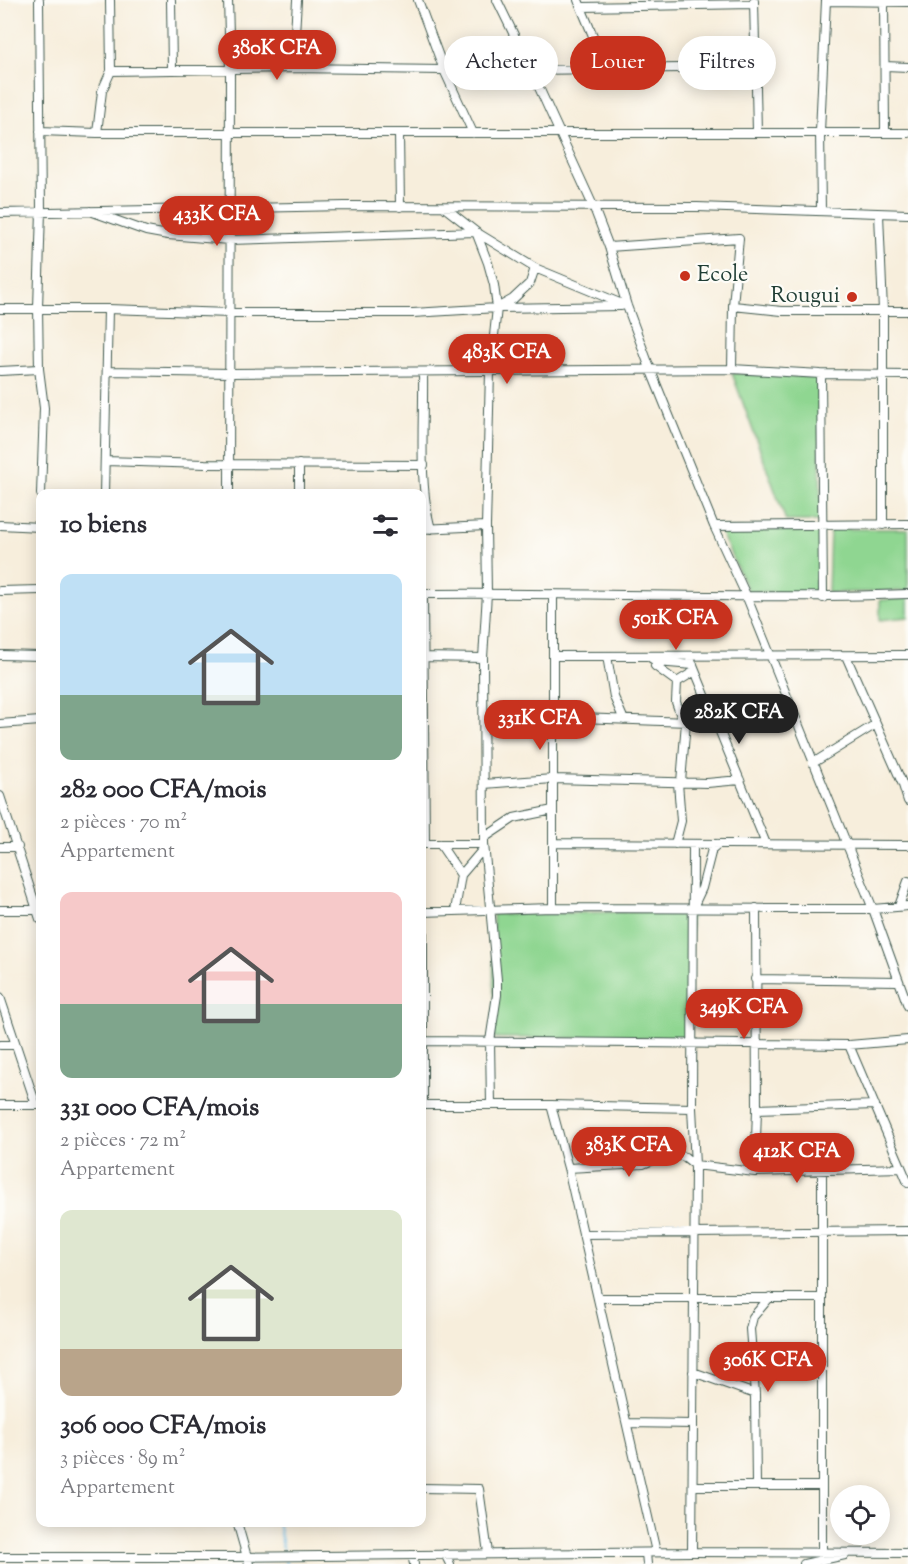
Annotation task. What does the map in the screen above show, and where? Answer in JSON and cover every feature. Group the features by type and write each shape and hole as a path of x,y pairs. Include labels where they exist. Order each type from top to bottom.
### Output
{"street":[{"path":"39,0 41,211 38,308 39,369 44,408 41,489"},
{"path":"97,133 102,91 111,71 110,0"},
{"path":"171,0 172,69"},
{"path":"228,0 231,373 229,489"},
{"path":"293,68 297,0"},
{"path":"111,71 293,68 444,70 418,0"},
{"path":"497,0 514,36"},
{"path":"884,0 885,132"},
{"path":"821,211 820,132 826,1 908,2"},
{"path":"593,36 580,4 754,2 756,36"},
{"path":"885,66 908,67"},
{"path":"453,90 473,133"},
{"path":"540,90 594,208 651,371 714,526 746,595 873,909 908,1006"},
{"path":"757,90 757,132"},
{"path":"40,132 908,132"},
{"path":"399,133 400,207"},
{"path":"0,213 345,206 697,207 908,214"},
{"path":"444,207 476,232 535,267 627,306"},
{"path":"90,211 146,231 229,240 476,232"},
{"path":"879,214 883,311 883,525"},
{"path":"476,232 488,263 497,308 490,372 486,526 487,593 483,658 484,843 497,980 490,1041 491,1105"},
{"path":"609,247 739,238 733,306 732,369"},
{"path":"497,308 513,299 530,284 535,267"},
{"path":"0,309 413,313 497,308 627,306"},
{"path":"733,306 782,311 908,311"},
{"path":"104,489 108,309"},
{"path":"0,371 39,369"},
{"path":"107,371 231,373 732,369 821,374 908,375"},
{"path":"423,372 425,489"},
{"path":"821,374 823,598"},
{"path":"105,461 424,465"},
{"path":"299,464 299,489"},
{"path":"426,509 431,529"},
{"path":"714,526 908,524"},
{"path":"0,525 36,528"},
{"path":"426,529 486,526"},
{"path":"0,591 36,590"},
{"path":"426,594 746,595 823,598 908,594"},
{"path":"553,594 553,908"},
{"path":"0,655 36,656"},
{"path":"553,657 908,655"},
{"path":"607,656 614,697 624,720"},
{"path":"648,656 657,662 694,668"},
{"path":"689,656 766,844"},
{"path":"426,657 483,658"},
{"path":"846,657 905,785 908,801"},
{"path":"657,662 655,666 677,682"},
{"path":"675,844 681,821 679,782 684,760 685,722 676,702 677,682 694,668"},
{"path":"553,717 716,723"},
{"path":"0,724 36,721"},
{"path":"813,762 876,724"},
{"path":"484,784 553,779 707,783 740,780"},
{"path":"0,796 36,901"},
{"path":"455,911 461,875 484,843 514,818 553,810"},
{"path":"426,844 484,843"},
{"path":"553,843 908,845"},
{"path":"440,844 461,875"},
{"path":"692,1552 695,1165 692,1108 693,844"},
{"path":"693,908 702,888 712,849 718,844"},
{"path":"0,847 18,847"},
{"path":"426,912 553,908 873,909 904,906 908,881"},
{"path":"756,908 756,1172"},
{"path":"0,910 36,910"},
{"path":"755,979 898,981"},
{"path":"0,997 36,1100"},
{"path":"426,1041 849,1045 908,1040"},
{"path":"0,1045 15,1045"},
{"path":"849,1045 908,1183"},
{"path":"757,1109 875,1104"},
{"path":"0,1105 36,1105"},
{"path":"426,1105 692,1108"},
{"path":"551,1105 568,1168 656,1552"},
{"path":"568,1168 643,1164 663,1156 677,1155 685,1157 695,1165 756,1172 902,1168"},
{"path":"822,1171 822,1551"},
{"path":"583,1234 908,1231"},
{"path":"756,1486 751,1321 755,1313 770,1297"},
{"path":"598,1298 822,1298"},
{"path":"693,1372 755,1394"},
{"path":"628,1424 693,1424"},
{"path":"694,1486 822,1486"},
{"path":"426,1488 479,1489 488,1553"},
{"path":"238,1527 248,1560"},
{"path":"0,1557 248,1560 488,1553 822,1551 908,1553"},
{"path":"804,1564 858,1552"},
{"path":"646,1553 647,1564"},
{"path":"445,1554 450,1564"},
{"path":"526,1554 527,1564"},
{"path":"412,1555 414,1564"}],"green space":[{"path":"732,373 819,377 821,521 786,521"},
{"path":"719,529 821,529 820,594 748,591"},
{"path":"830,529 908,529 908,591 828,593"},
{"path":"908,598 908,617 880,620 880,600"},
{"path":"691,911 689,1038 494,1038 493,914"}],"waterway":[{"path":"279,1527 286,1564"}],"place":[{"name":"Ecole","path":"685,276"},
{"name":"Rougui","path":"852,297"}]}
